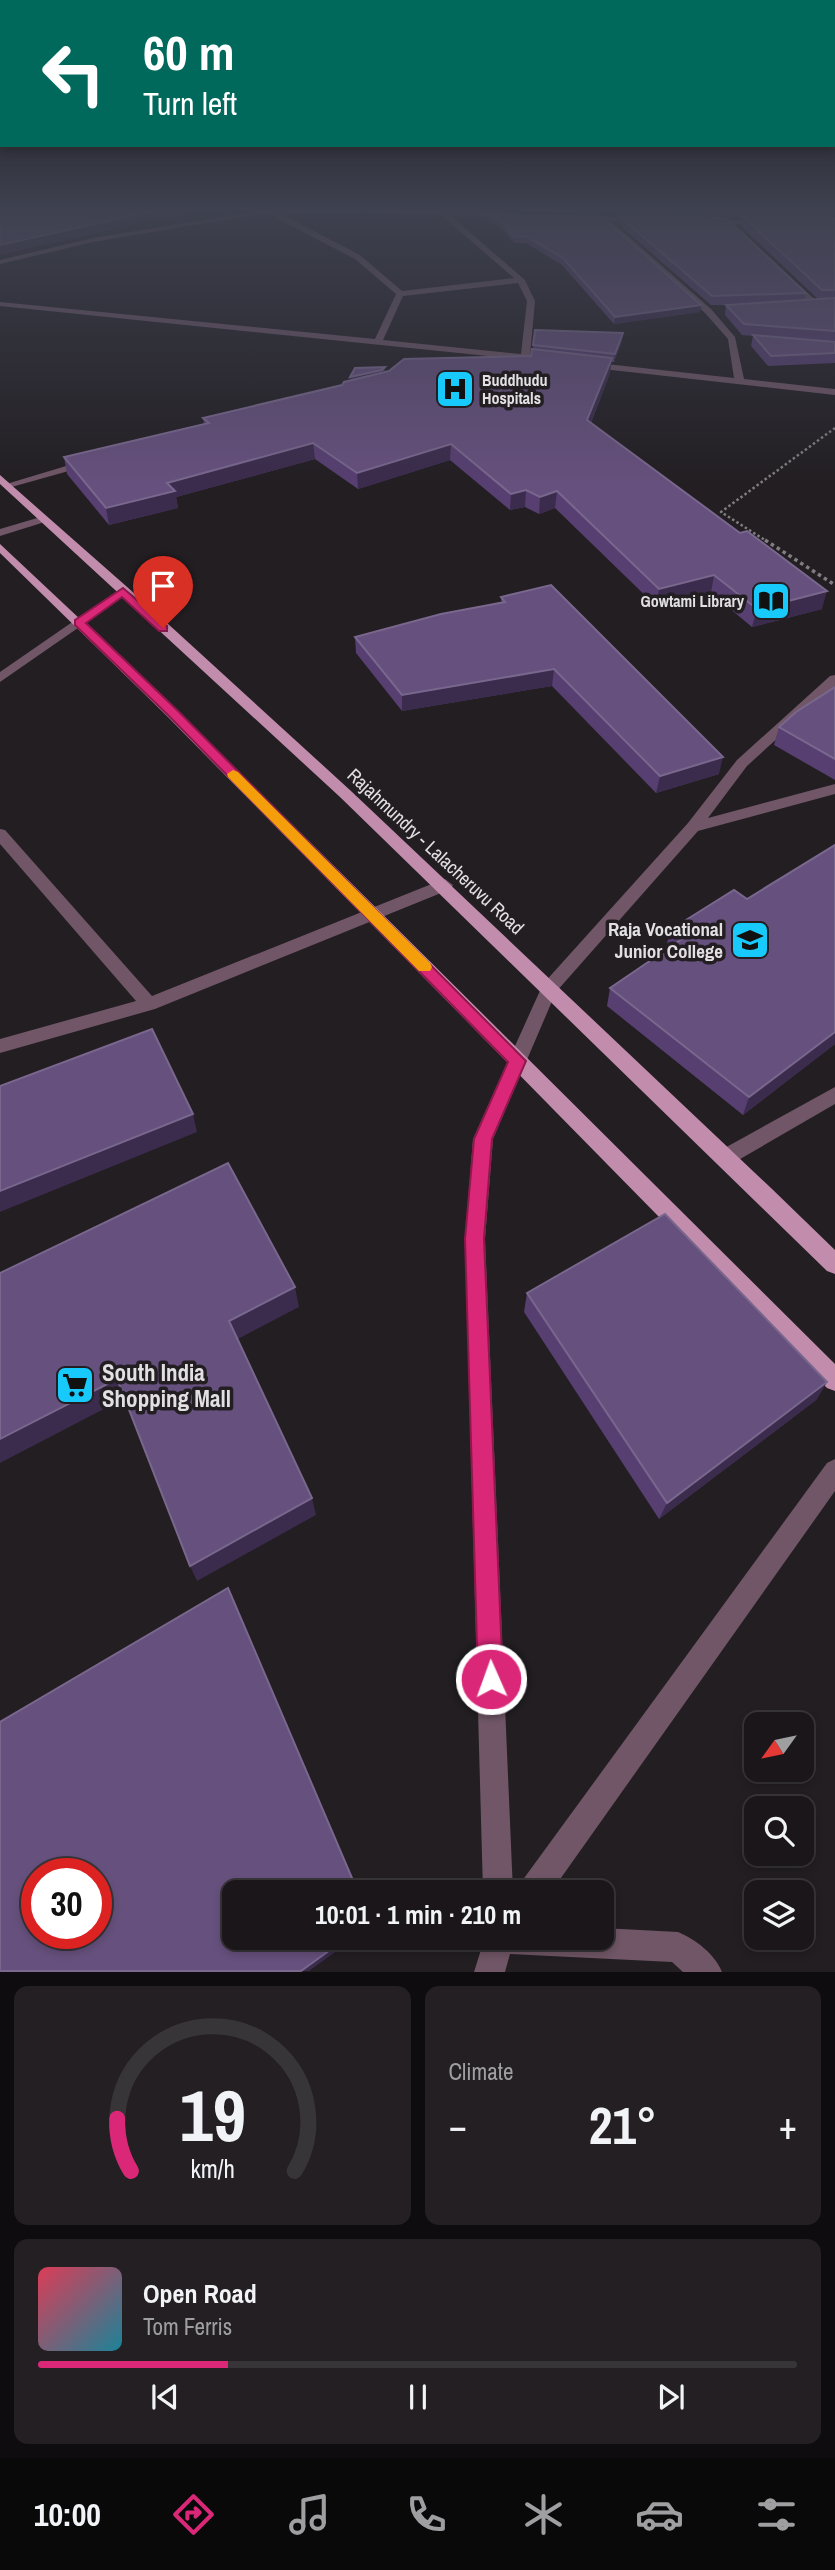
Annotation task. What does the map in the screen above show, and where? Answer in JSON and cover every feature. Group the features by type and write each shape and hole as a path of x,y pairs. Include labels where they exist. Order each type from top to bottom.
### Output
{"main road":[{"name":"Rajahmundry - Lalacheruvu Road","path":"4,482 445,885 550,989 728,1156 835,1264"},
{"path":"0,547 79,622 835,1380"}],"street":[{"path":"377,344 397,301"},
{"path":"524,357 531,301"},
{"path":"697,301 732,339 740,383"},
{"path":"812,301 817,306"},
{"path":"0,304 377,344 403,350 551,360"},
{"path":"804,306 835,304"},
{"path":"708,311 722,310"},
{"path":"732,339 745,340"},
{"path":"578,363 835,393"},
{"path":"4,482 99,458"},
{"path":"0,533 44,519"},
{"path":"0,678 123,591"},
{"path":"498,1880 475,1239 483,1139 550,989 693,827 741,763 835,679"},
{"path":"693,827 835,789"},
{"path":"0,834 149,1004"},
{"path":"0,1046 149,1004 445,885"},
{"path":"728,1156 835,1095"},
{"path":"542,1880 835,1471"},
{"path":"614,1944 678,1947 707,1972"},
{"path":"489,1972 496,1950"}],"path":[{"path":"835,428 721,512 835,585"}],"building":[{"path":"601,301 697,301 701,305 615,317"},
{"path":"835,301 835,331 744,324 726,305"},
{"path":"535,330 623,333 615,354 533,345"},
{"path":"753,335 835,342 835,353 771,356"},
{"path":"532,349 612,358 587,420 740,533 747,531 827,591 757,609 714,575 659,589 557,491 540,497 526,490 511,494 451,444 357,473 313,443 167,483 175,491 106,508 64,457 209,423 203,418 342,385 344,382 389,371 404,359 531,356"},
{"path":"385,367 382,370 350,377 355,368"},
{"path":"551,585 723,757 660,776 554,669 402,695 355,637 441,614 505,602 501,597"},
{"path":"835,687 835,759 779,727 796,712"},
{"path":"835,845 835,1032 749,1097 610,988 682,939 670,930 734,890 747,899"},
{"path":"152,1029 193,1114 0,1191 0,1086"},
{"path":"228,1163 295,1287 229,1321 312,1498 190,1566 117,1379 0,1439 0,1273"},
{"path":"665,1214 827,1382 667,1503 527,1293"},
{"path":"228,1588 353,1880 222,1880 222,1950 330,1950 301,1971 0,1971 0,1722"}],"slow traffic":[{"path":"233,774 424,967"}],"place":[{"name":"Buddhudu Hospitals","path":"455,389"},
{"name":"Gowtami Library","path":"771,601"},
{"name":"Raja Vocational Junior College","path":"750,940"},
{"name":"South India Shopping Mall","path":"75,1385"}],"route":[{"path":"163,628 123,591 79,622 517,1061 483,1139 475,1239 491,1679"}]}
